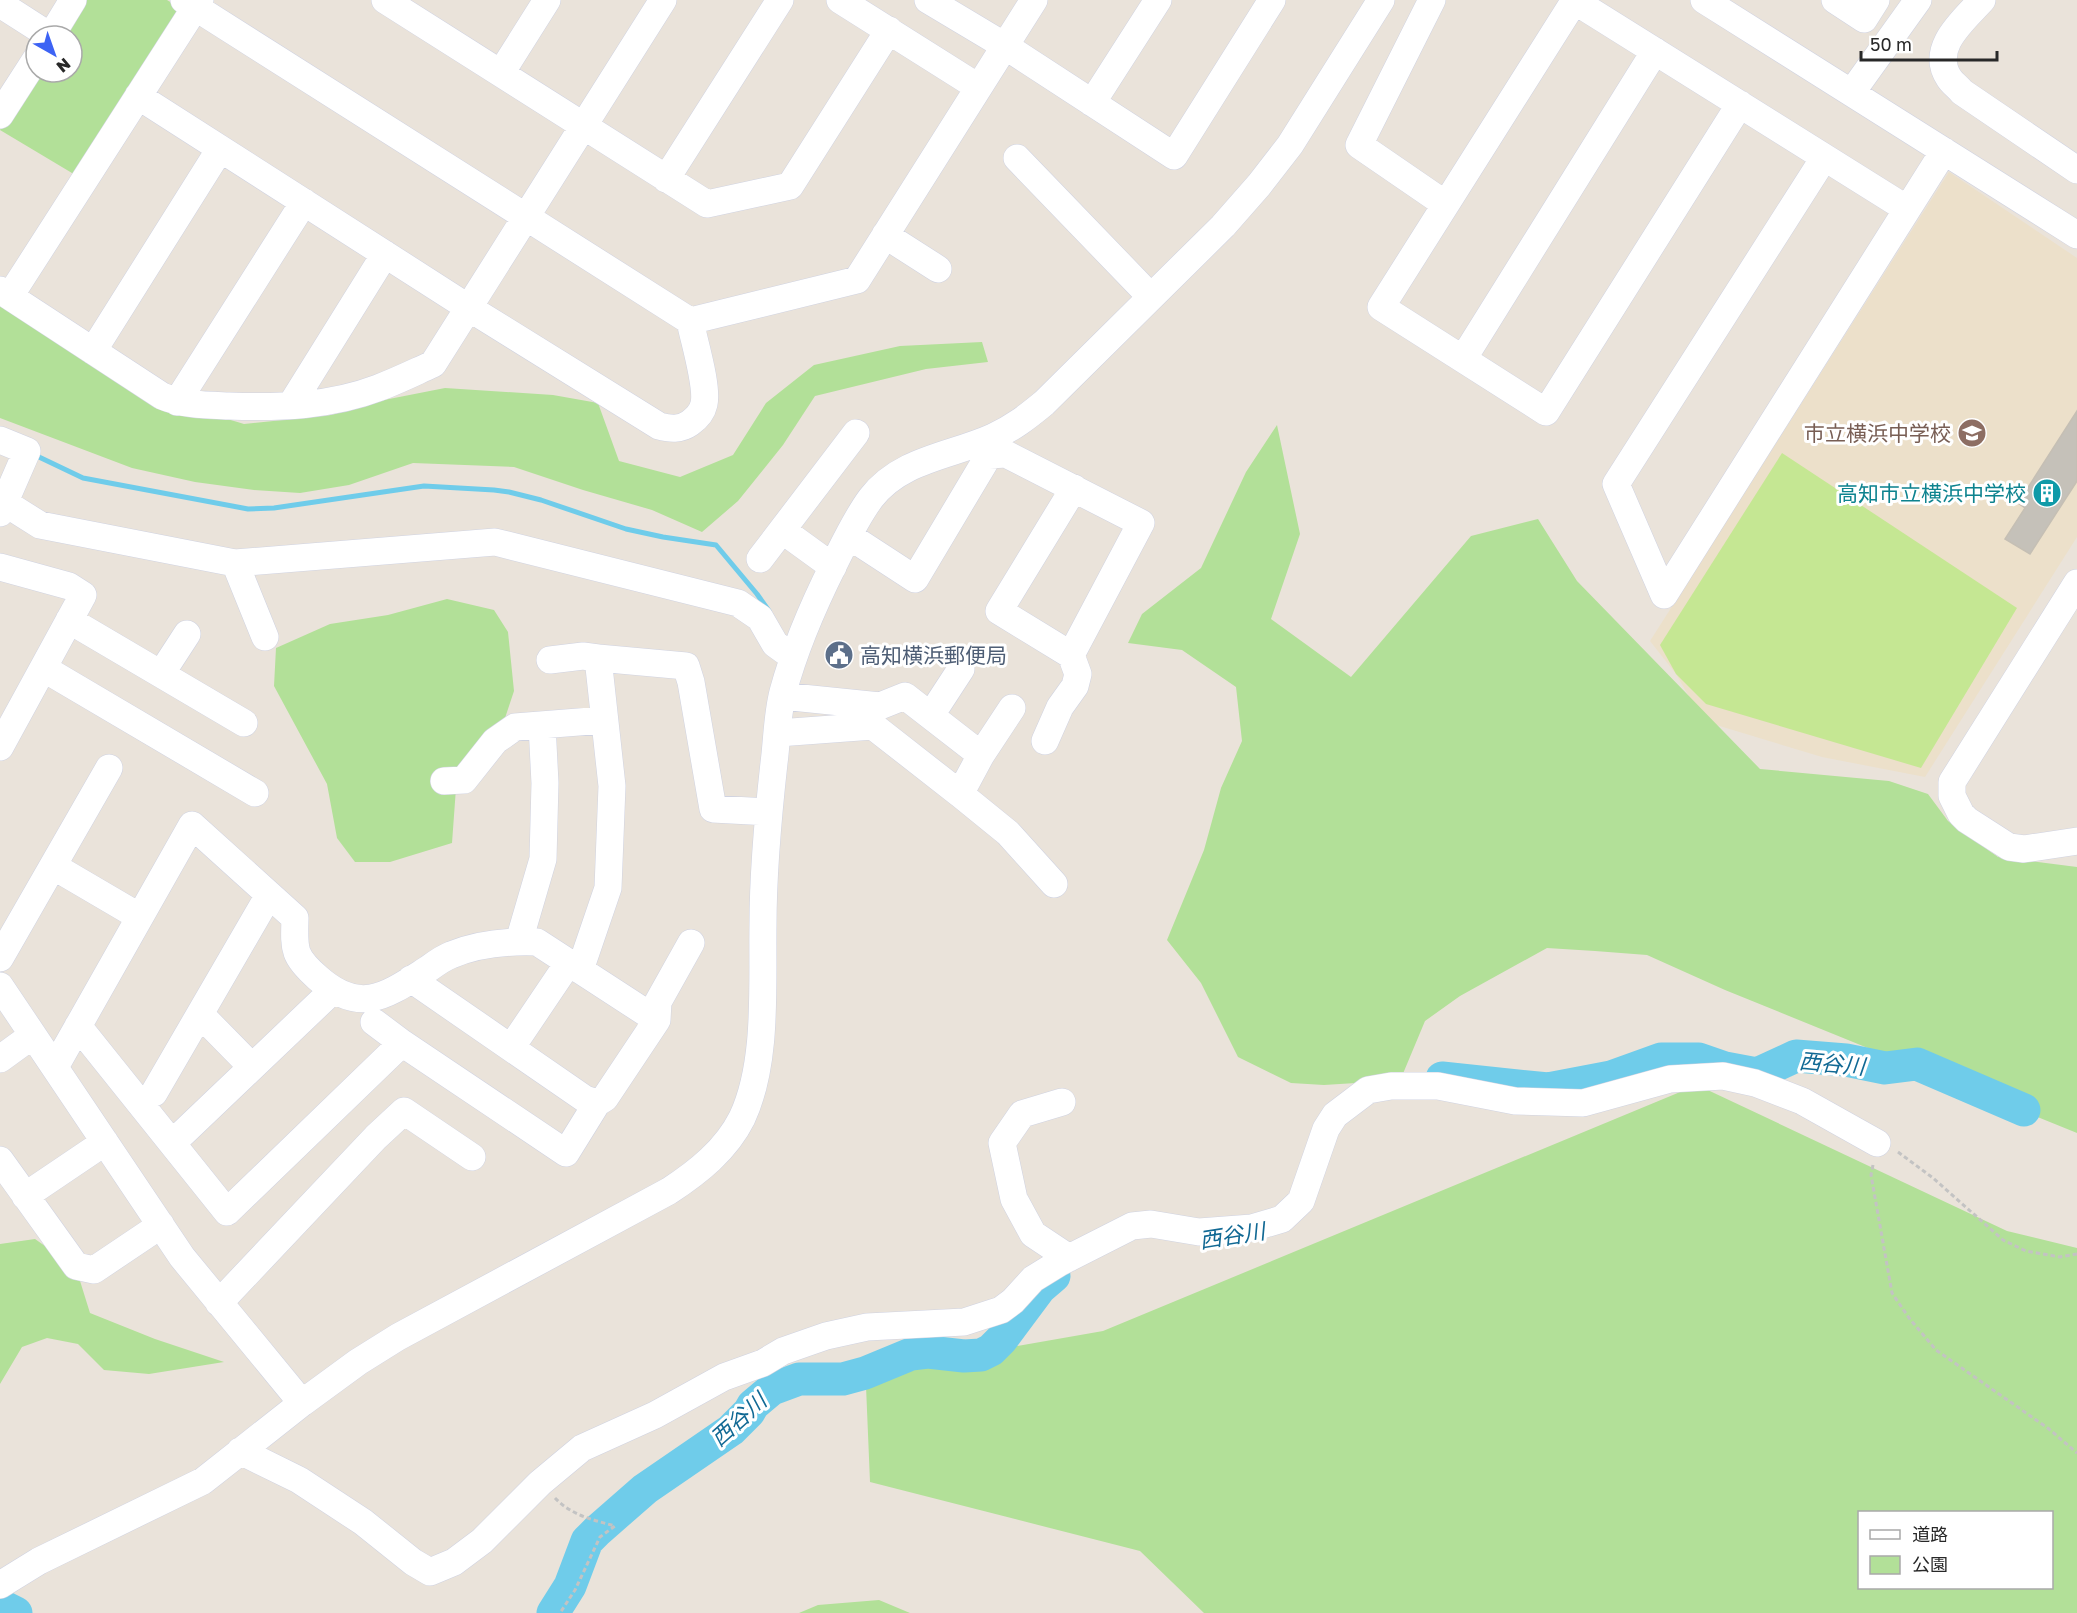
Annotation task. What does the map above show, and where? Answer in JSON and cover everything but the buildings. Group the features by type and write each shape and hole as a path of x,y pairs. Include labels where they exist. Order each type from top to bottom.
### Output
{"street":[{"path":"58,24 74,0"},
{"path":"385,0 425,10 501,73 707,204 790,186 889,30"},
{"path":"501,73 548,0"},
{"path":"138,96 469,308 659,426 669,429 680,428 692,422 702,411 704,404 705,392 690,321 527,216 193,2 138,96 5,293 162,396 177,402 262,407 316,404 377,389 433,364 469,308 527,216 584,126 663,0"},
{"path":"666,179 780,0"},
{"path":"840,0 978,87"},
{"path":"928,0 1005,46 1174,156 1272,0"},
{"path":"690,321 857,280 1034,0"},
{"path":"1092,103 1158,0"},
{"path":"849,536 915,579 990,447 1044,403 1223,226 1259,185 1290,145 1381,0"},
{"path":"1432,0 1359,145 1446,204"},
{"path":"1740,104 1546,412 1381,307 1574,0 1740,104 1824,158 1907,209"},
{"path":"1704,0 2077,235"},
{"path":"1835,0 1864,19 1876,0"},
{"path":"1852,92 1918,0"},
{"path":"1982,0 1956,28 1946,43 1943,59 1948,76 1962,92 2077,170"},
{"path":"0,4 31,24"},
{"path":"1462,359 1655,51"},
{"path":"0,115 24,78"},
{"path":"93,351 220,149"},
{"path":"1824,158 1616,484 1664,595 1944,151"},
{"path":"1017,158 1151,297"},
{"path":"177,402 304,202"},
{"path":"885,235 938,269"},
{"path":"291,405 385,254"},
{"path":"760,559 856,433"},
{"path":"0,440 27,452 2,508 40,525 235,563 495,542 738,603 760,618 775,644 793,657"},
{"path":"0,1585 39,1561 203,1481 358,1362 398,1337 669,1191 695,1173 720,1150 741,1118 752,1087 761,1039 763,911 769,812 782,696 810,611 871,499 888,480 922,461 990,447 1141,523 1071,655"},
{"path":"1045,741 1060,707 1075,686 1078,674 1071,655 999,611 1074,488"},
{"path":"782,530 833,567"},
{"path":"235,563 265,637"},
{"path":"0,567 69,586 83,595 0,747"},
{"path":"2077,583 1952,782 1952,796 1961,814 2009,847 2024,849 2077,841"},
{"path":"69,620 244,723"},
{"path":"161,674 187,634"},
{"path":"550,660 583,656 686,666 691,682 713,809 769,812"},
{"path":"511,1048 575,966 608,888 612,786 598,658"},
{"path":"44,668 255,793"},
{"path":"931,715 961,669"},
{"path":"782,696 880,706 905,696 981,756"},
{"path":"960,794 1012,708"},
{"path":"444,781 464,780 495,741 515,727 604,720"},
{"path":"519,941 543,859 545,783 542,725"},
{"path":"778,733 873,726 1008,833 1054,884"},
{"path":"0,958 109,768"},
{"path":"55,1067 192,825 295,918 294,947 299,960 332,991 348,997 369,999 388,993 450,955 479,947 519,941 537,942 657,1020"},
{"path":"53,866 140,917"},
{"path":"154,1093 269,895"},
{"path":"374,1022 566,1153 597,1103 605,1098 657,1020 658,1002 691,943"},
{"path":"411,980 585,1099 597,1103"},
{"path":"0,986 182,1257 302,1403"},
{"path":"183,1133 332,991"},
{"path":"200,1014 252,1067"},
{"path":"78,1026 227,1212 402,1043"},
{"path":"0,1059 33,1035"},
{"path":"240,1451 299,1479 363,1522 413,1562 430,1572 454,1562 482,1541 540,1483 582,1448 655,1415 724,1377 764,1363 783,1351 826,1336 867,1328 964,1322 1001,1310 1013,1301 1033,1279 1132,1226 1150,1224 1199,1232 1252,1228 1282,1219 1301,1201 1326,1128 1335,1115 1368,1090 1391,1086 1438,1086 1515,1101 1583,1102 1670,1079 1723,1076 1755,1083 1802,1101 1877,1143"},
{"path":"1062,1102 1022,1114 1002,1143 1014,1199 1033,1234 1069,1258"},
{"path":"219,1303 376,1137 404,1111 472,1157"},
{"path":"26,1196 105,1142"},
{"path":"0,1160 76,1266 94,1270 161,1225"}],"path":[{"path":"2077,1254 2060,1257 2026,1251 2003,1240 1933,1178 1894,1149 1877,1143 1871,1175 1892,1293 1909,1318 1936,1350 2049,1429 2077,1453"},
{"path":"540,1483 563,1507 587,1518 615,1526 600,1537 575,1590 560,1613"}],"shaded area":[{"path":"1949,172 2077,258 2077,537 1925,777 1822,757 1703,721 1676,674 1650,641"}],"green space":[{"path":"84,0 167,0 185,11 77,176 0,130 29,84 84,84 84,24 68,24"},
{"path":"0,301 158,398 244,424 331,415 384,400 445,388 553,395 598,403 619,461 680,477 733,455 766,403 814,365 900,346 982,342 988,362 926,369 815,396 783,445 738,501 702,532 652,510 514,467 413,463 349,485 300,493 254,490 195,482 132,468 0,418"},
{"path":"1277,425 1300,534 1271,619 1351,677 1471,536 1538,519 1577,581 1760,769 1889,781 1928,794 1948,821 1998,857 2077,867 2077,1133 1725,990 1647,955 1547,948 1460,996 1425,1021 1402,1076 1356,1083 1324,1085 1291,1083 1238,1057 1201,983 1167,940 1204,850 1221,788 1242,741 1236,687 1182,650 1128,643 1142,614 1201,568 1246,472"},
{"path":"1782,453 2017,608 1921,768 1706,704 1676,674 1660,645"},
{"path":"447,599 494,610 508,632 514,691 505,718 456,788 452,843 390,862 355,862 337,838 327,784 274,686 276,648 330,624 388,615"},
{"path":"1697,1085 2007,1231 2077,1248 2077,1613 1204,1613 1140,1551 870,1482 866,1386 885,1369 1103,1331"},
{"path":"35,1239 76,1268 90,1313 155,1339 224,1362 149,1374 104,1370 78,1344 47,1338 22,1347 0,1384 0,1244"},
{"path":"879,1600 910,1613 799,1613 818,1605"}],"waterway":[{"path":"39,457 83,478 248,509 274,508 424,486 509,492 541,500 626,529 716,545 769,611"},
{"name":"西谷川","path":"1442,1078 1548,1089 1611,1077 1661,1059 1699,1059 1725,1068 1757,1074 1796,1056 1846,1060 1885,1068 1917,1064 2024,1110"},
{"name":"西谷川","path":"553,1613 570,1586 587,1541 645,1489 731,1430 753,1405 772,1389 799,1379 843,1379 865,1373 911,1354 928,1352 964,1356 981,1355 991,1350 1002,1339 1040,1288 1054,1276"},
{"name":"西谷川","path":"0,1605 16,1613"}],"place":[{"name":"市立横浜中学校","path":"1972,433"},
{"name":"高知市立横浜中学校","path":"2047,493"},
{"name":"高知横浜郵便局","path":"839,655"}]}
